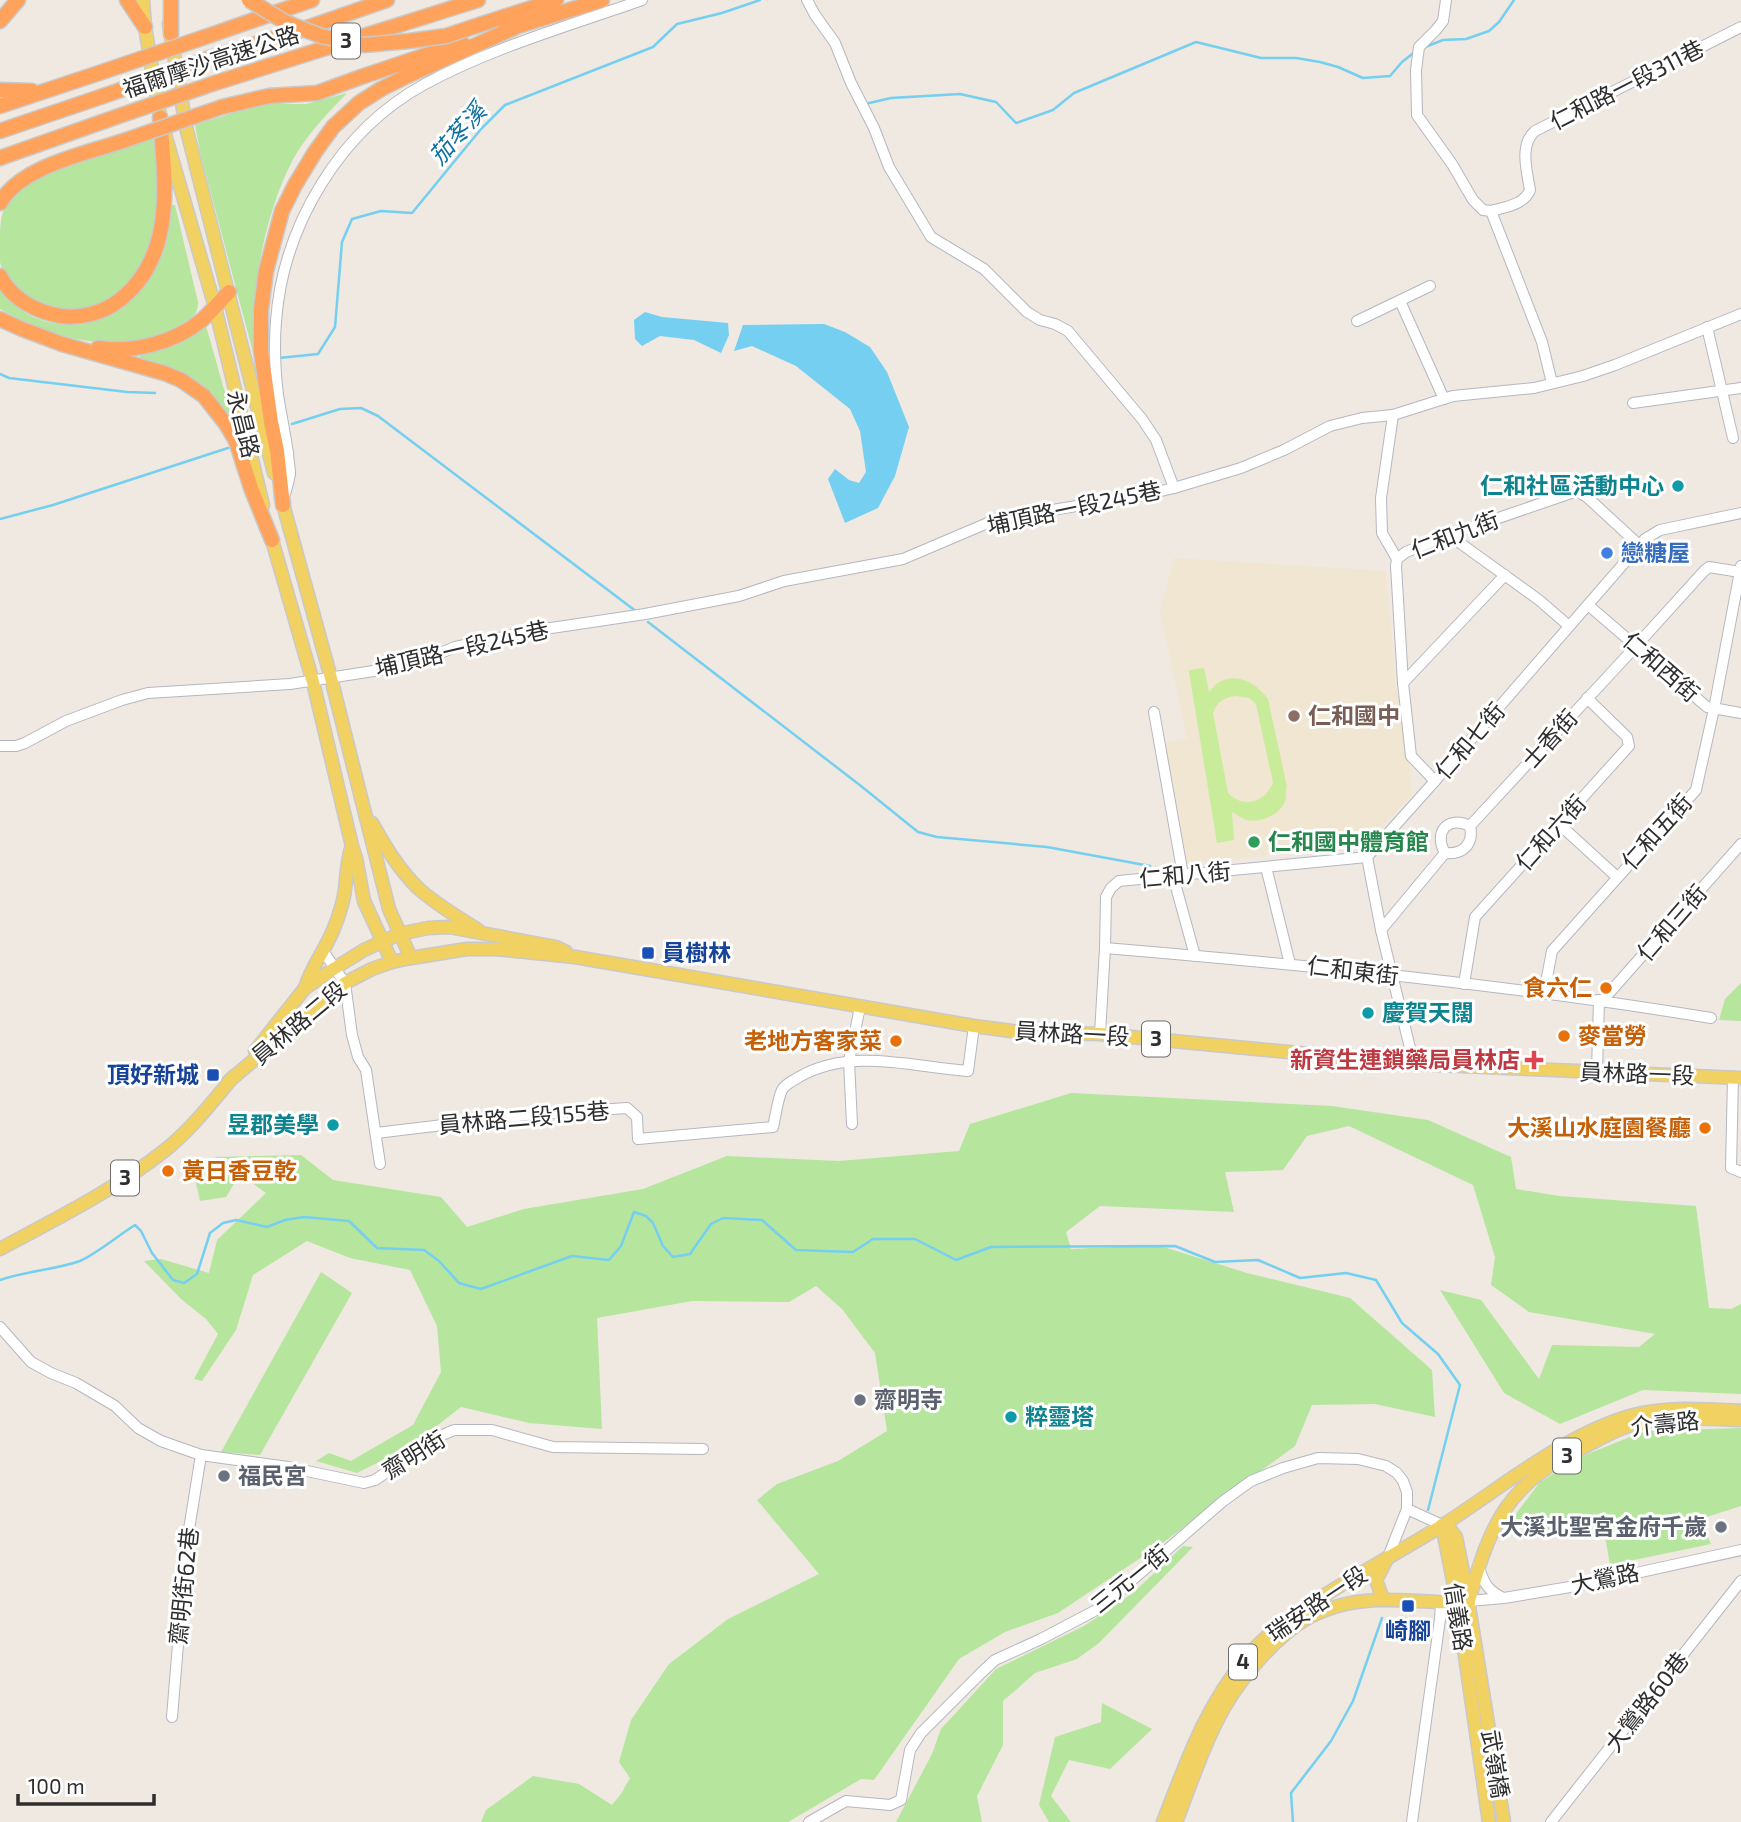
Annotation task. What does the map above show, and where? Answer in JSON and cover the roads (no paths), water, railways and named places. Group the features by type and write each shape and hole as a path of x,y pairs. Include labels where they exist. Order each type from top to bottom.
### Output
{"highway":[{"path":"0,21 18,0"},
{"path":"127,0 145,27"},
{"path":"171,0 171,34"},
{"path":"249,0 285,22 321,36 364,45 446,36 556,0"},
{"path":"256,19 295,0"},
{"path":"0,106 312,0"},
{"name":"福爾摩沙高速公路","path":"0,131 387,0"},
{"name":"福爾摩沙高速公路","path":"0,158 215,83 478,0"},
{"path":"0,203 15,185 32,174 222,107 270,96 317,93 459,44 602,0"},
{"path":"283,505 261,351 261,309 266,271 282,211 295,184 334,127 359,103 390,84 514,28"},
{"path":"0,90 28,92 58,88"},
{"path":"0,276 15,296 31,307 46,314 65,317 98,312 113,305 128,293 149,265 161,234 165,175 160,117"},
{"path":"62,344 108,350 143,347 165,341 201,320 229,292"},
{"path":"0,319 62,344 164,373 181,380 204,396 236,441 272,540"}],"main road":[{"name":"永昌路","path":"143,0 160,117 215,307 272,540 313,682 356,858 363,901 392,962"},
{"name":"永昌路","path":"165,0 186,127 283,505 331,678 389,909 411,958"},
{"path":"364,810 403,871 428,895 481,932"},
{"path":"306,988 309,975 334,928 344,897 352,846"},
{"name":"員林路一段","path":"383,942 399,934 449,927 556,947 575,957"},
{"name":"員林路二段","path":"0,1248 117,1183 164,1151 211,1106 306,988 365,950 383,942"},
{"name":"員林路一段","path":"411,958 467,949 575,957 1019,1032 1100,1034 1414,1064 1737,1078"},
{"name":"員林路二段","path":"229,1081 345,983 372,969 411,958"},
{"name":"介壽路","path":"1442,1525 1555,1450 1609,1423 1667,1410 1741,1411"},
{"name":"介壽路","path":"1463,1601 1500,1520 1518,1493 1542,1471 1628,1425 1696,1418 1741,1420"},
{"path":"1442,1525 1449,1528 1455,1537 1463,1601"},
{"name":"瑞安路一段","path":"1163,1822 1215,1700 1247,1657 1279,1625 1312,1602 1442,1525"},
{"path":"1383,1599 1376,1580 1388,1557"},
{"name":"瑞安路一段","path":"1176,1822 1217,1721 1248,1673 1284,1636 1306,1619 1326,1609 1348,1603 1383,1599 1441,1603 1463,1601"},
{"name":"信義路","path":"1463,1601 1486,1705"},
{"name":"信義路","path":"1463,1601 1471,1708"},
{"name":"武嶺橋","path":"1486,1705 1504,1822"},
{"name":"武嶺橋","path":"1471,1708 1489,1822"}],"street":[{"path":"283,505 290,472 274,349 276,316 292,244 307,208 328,173 351,144 374,122 397,102 425,84 510,47 642,0"},
{"path":"1446,0 1443,21 1419,51 1416,70 1417,115 1452,164 1473,200 1483,210 1491,211 1542,342 1552,383"},
{"path":"807,1 835,43 889,167 931,237 984,269 1027,312 1068,331 1142,419 1156,440 1174,488"},
{"name":"仁和路一段311巷","path":"1491,211 1520,202 1527,196 1530,190 1525,146 1529,136 1535,131 1741,27"},
{"path":"1357,321 1430,286"},
{"path":"1400,301 1444,399"},
{"name":"埔頂路一段245巷","path":"0,746 25,743 66,721 148,693 313,682 416,663 455,647 538,629 645,614 739,596 784,581 903,559 997,519 1144,495 1241,468 1330,426 1362,418 1393,415 1453,396 1534,388 1583,376 1741,314"},
{"path":"1707,327 1733,438"},
{"path":"1633,403 1741,388"},
{"path":"1393,415 1381,498 1382,533 1397,559"},
{"name":"仁和九街","path":"1435,781 1411,755 1403,683 1397,559 1406,552 1450,535 1577,491 1639,545"},
{"name":"仁和七街","path":"1367,857 1645,539 1660,530 1741,513"},
{"path":"1450,535 1539,600 1569,626"},
{"name":"士香街","path":"1381,930 1445,853 1455,854 1464,849 1472,834 1470,825 1704,570 1710,567 1740,569"},
{"name":"仁和五街","path":"1544,993 1552,951 1696,790 1740,569"},
{"path":"1403,683 1505,575"},
{"name":"仁和西街","path":"1588,605 1707,707 1741,713"},
{"name":"仁和六街","path":"1464,984 1475,917 1629,746 1627,737 1587,698"},
{"path":"1154,712 1178,875 1195,956"},
{"path":"1445,853 1440,845 1444,827 1452,822 1470,825"},
{"path":"1559,824 1618,877"},
{"name":"仁和三街","path":"1601,1000 1741,844"},
{"path":"1367,857 1381,930 1414,1064"},
{"name":"仁和八街","path":"1100,1034 1106,897 1119,881 1367,857"},
{"path":"1266,867 1290,964"},
{"name":"仁和東街","path":"1105,948 1290,964 1544,993 1711,1018"},
{"path":"323,951 345,983 352,1035 358,1057 366,1070 380,1164"},
{"path":"1597,1072 1601,1000"},
{"path":"852,1124 849,1061 860,1007"},
{"path":"849,1061 878,1060 968,1071 974,1026"},
{"name":"員林路二段155巷","path":"376,1133 526,1115 627,1108 637,1117 638,1139 773,1127 782,1089 788,1083 804,1074 849,1061"},
{"path":"1737,1078 1731,1168 1741,1172"},
{"name":"齋明街","path":"0,1327 31,1362 76,1383 115,1406 138,1428 161,1441 201,1455 288,1467 364,1483 375,1480 438,1437 454,1430 492,1430 552,1447 703,1449"},
{"name":"齋明街62巷","path":"172,1717 186,1548 201,1455"},
{"name":"三元一街","path":"809,1822 846,1801 890,1805 901,1800 910,1750 921,1733 995,1660 1100,1608 1222,1502 1251,1481 1318,1458 1341,1457 1376,1462 1397,1473 1404,1481 1407,1509"},
{"path":"1388,1557 1407,1509 1442,1525"},
{"name":"大鶯路","path":"1463,1601 1504,1598 1582,1585 1741,1550"},
{"path":"1478,1566 1485,1586 1504,1598"},
{"name":"大鶯路60巷","path":"1551,1822 1561,1817 1741,1581"},
{"path":"1412,1822 1441,1603"}],"water":[{"path":"645,312 662,317 728,323 729,335 721,353 694,340 660,336 642,346 635,339 634,320"},
{"path":"824,324 845,332 870,347 887,372 909,427 895,476 878,508 845,523 828,479 835,469 849,480 859,483 866,472 860,431 850,409 796,366 752,346 734,351 743,325"}],"waterway":[{"name":"茄苳溪","path":"279,358 318,354 335,327 342,242 352,219 381,211 412,213 481,129 505,105 653,47 677,24 760,0"},
{"path":"1425,47 1443,40 1466,39 1489,31 1499,22 1514,0"},
{"path":"865,104 891,98 960,94 996,102 1016,123 1053,110 1074,93 1196,42 1261,58 1296,58 1320,62 1363,78 1390,76 1416,51"},
{"name":"茄苳溪","path":"0,374 9,378 155,393"},
{"path":"292,424 340,409 361,408 378,416 637,612"},
{"path":"0,519 53,505 228,448"},
{"path":"648,622 918,832 937,837 1047,847 1150,866"},
{"path":"0,1280 80,1261 135,1225 173,1280 184,1283 197,1274 210,1233 223,1223 236,1220 267,1227 304,1217 349,1221 377,1248 424,1250 439,1261 459,1283 481,1289 572,1256 609,1260 621,1246 634,1212 646,1216 653,1223 663,1246 673,1257 690,1254 711,1224 723,1218 762,1220 796,1250 853,1252 873,1239 915,1239 956,1260 991,1247 1175,1246 1215,1262 1258,1260 1300,1278 1346,1273 1376,1280 1402,1323 1438,1354 1460,1385 1428,1510"},
{"path":"1293,1822 1291,1793 1331,1741 1353,1701 1382,1618"}],"place":[{"name":"仁和社區活動中心","path":"1678,486"},
{"name":"戀糖屋","path":"1607,553"},
{"name":"仁和國中","path":"1294,716"},
{"name":"仁和國中體育館","path":"1254,842"},
{"name":"員樹林","path":"648,953"},
{"name":"食六仁","path":"1606,988"},
{"name":"慶賀天闊","path":"1368,1013"},
{"name":"麥當勞","path":"1564,1036"},
{"name":"老地方客家菜","path":"896,1041"},
{"name":"新資生連鎖藥局員林店","path":"1534,1060"},
{"name":"頂好新城","path":"213,1075"},
{"name":"昱郡美學","path":"333,1125"},
{"name":"大溪山水庭園餐廳","path":"1705,1128"},
{"name":"黃日香豆乾","path":"168,1171"},
{"name":"齋明寺","path":"860,1400"},
{"name":"粹靈塔","path":"1011,1417"},
{"name":"福民宮","path":"224,1476"},
{"name":"大溪北聖宮金府千歲","path":"1721,1527"},
{"name":"崎腳","path":"1408,1606"}]}
